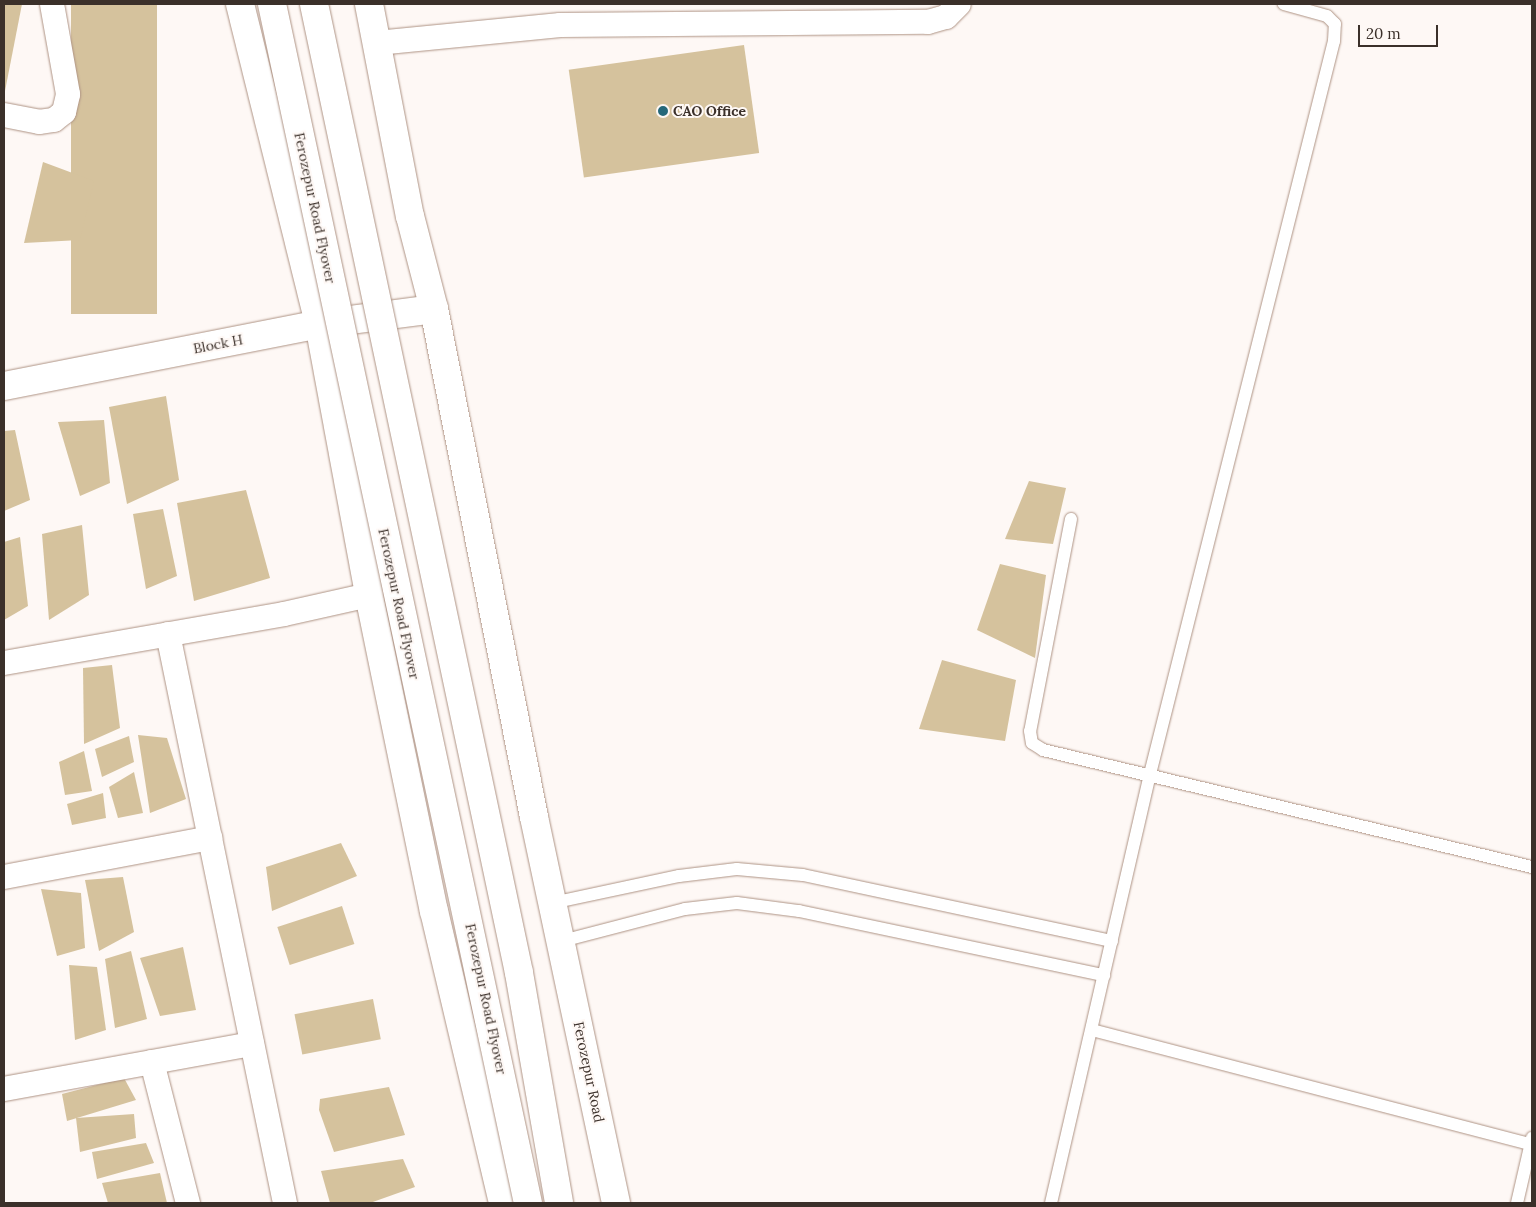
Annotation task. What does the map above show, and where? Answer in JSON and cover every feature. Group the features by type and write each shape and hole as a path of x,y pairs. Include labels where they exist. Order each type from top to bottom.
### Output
{"main road":[{"path":"240,4 319,324 369,595 434,911 503,1203"},
{"name":"Ferozepur Road Flyover","path":"272,4 528,1203"},
{"path":"314,4 519,973 559,1203"},
{"name":"Ferozepur Road","path":"369,4 410,216 434,310 552,903 562,941 616,1203"},
{"name":"Block H","path":"4,386 319,324 434,310"}],"street":[{"path":"4,116 39,122 54,120 64,112 68,94 52,4"},
{"path":"377,43 558,14 928,22 946,17 959,4"},
{"path":"4,663 168,634 369,595"},
{"path":"168,634 285,1203"},
{"path":"4,877 210,838"},
{"path":"4,1089 252,1044"},
{"path":"152,1062 188,1203"}],"lane":[{"path":"1051,1203 1150,774 1334,41 1335,24 1327,16 1284,4"},
{"path":"1071,519 1030,731 1032,743 1043,750 1150,774 1532,867"},
{"path":"552,903 679,876 737,869 803,875 1112,941"},
{"path":"562,941 685,909 737,903 799,911 1104,975"},
{"path":"1092,1030 1532,1143 1518,1203"}],"building":[{"path":"4,4 22,4 5,91 4,91"},
{"path":"71,4 157,4 157,314 71,314"},
{"name":"CAO Office","path":"744,45 759,153 584,178 569,70"},
{"path":"43,162 94,181 80,240 24,243"},
{"path":"166,396 179,480 127,504 109,407"},
{"path":"104,420 110,483 80,496 58,422"},
{"path":"15,430 30,500 4,511 4,431"},
{"path":"1029,481 1066,488 1053,544 1005,539"},
{"path":"246,490 270,578 194,601 177,503"},
{"path":"163,509 177,576 146,589 133,514"},
{"path":"82,525 89,595 49,620 42,534"},
{"path":"20,537 28,606 4,620 4,542"},
{"path":"1000,564 1046,575 1035,658 977,630"},
{"path":"942,660 1016,680 1005,741 919,729"},
{"path":"112,665 120,728 84,744 83,668"},
{"path":"138,735 167,738 186,799 150,813"},
{"path":"129,736 134,762 102,777 95,749"},
{"path":"84,751 92,791 65,795 59,762"},
{"path":"134,772 143,813 118,818 109,787"},
{"path":"103,793 106,818 72,825 67,804"},
{"path":"341,843 357,876 272,911 266,867"},
{"path":"123,877 134,932 99,951 85,880"},
{"path":"41,889 81,893 85,948 57,956"},
{"path":"342,906 354,944 290,965 277,927"},
{"path":"183,947 196,1010 160,1016 140,958"},
{"path":"131,951 147,1019 115,1028 105,959"},
{"path":"69,965 97,967 106,1030 75,1040"},
{"path":"373,999 381,1039 302,1055 294,1014"},
{"path":"124,1078 136,1100 67,1121 62,1094"},
{"path":"389,1087 405,1135 334,1152 319,1110 320,1099"},
{"path":"134,1114 136,1138 80,1152 76,1118"},
{"path":"146,1143 154,1163 97,1179 92,1152"},
{"path":"403,1159 415,1187 370,1203 330,1203 321,1171"},
{"path":"160,1173 167,1203 108,1203 102,1183"}],"place":[{"name":"CAO Office","path":"663,111"}]}
